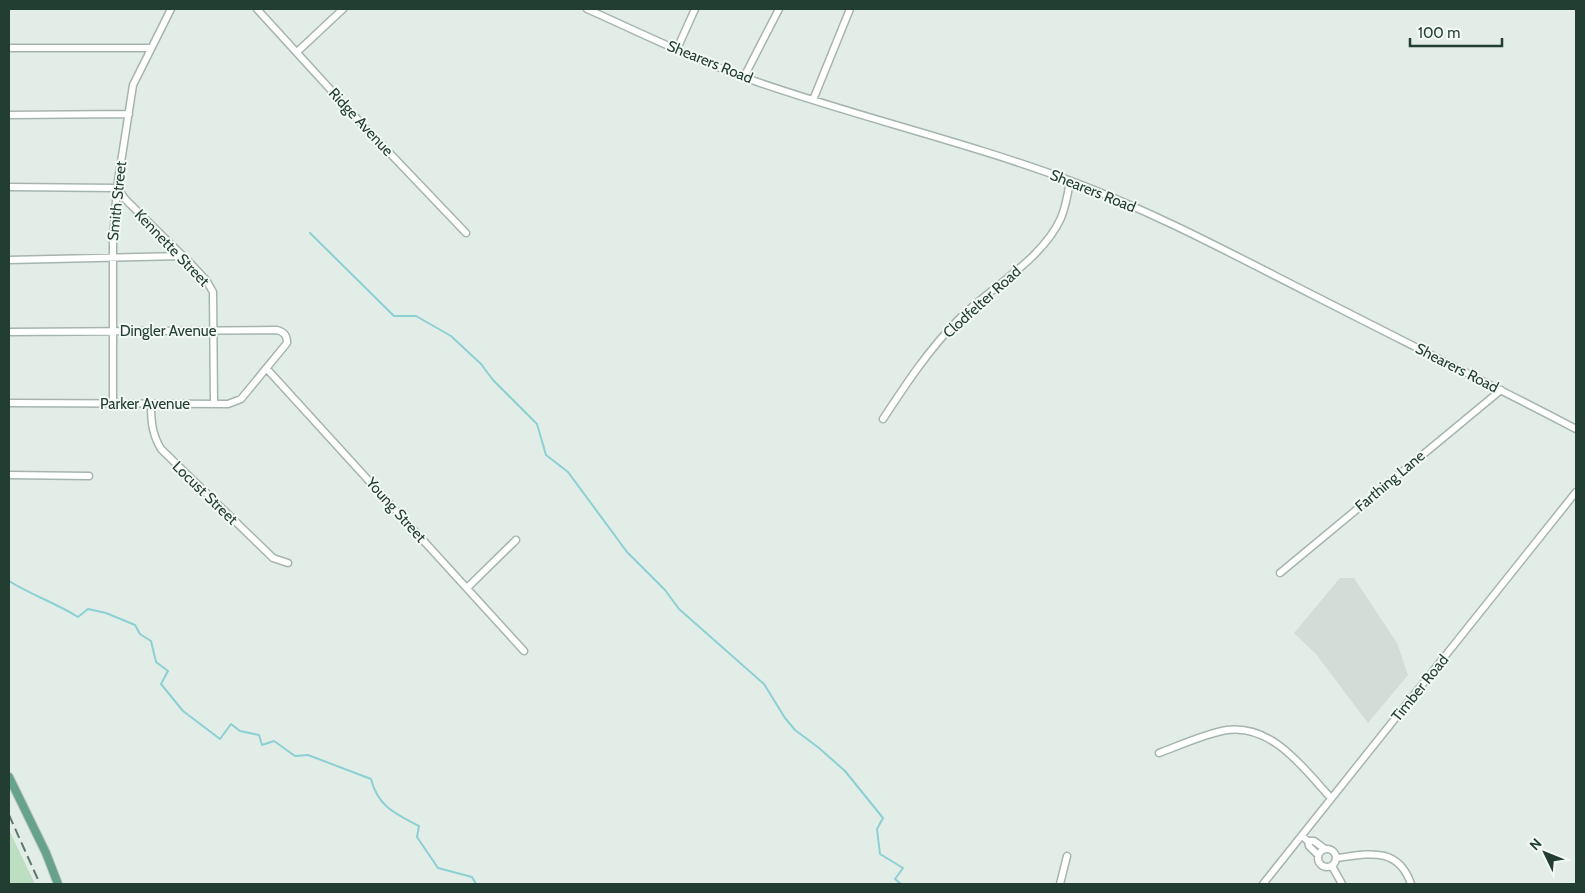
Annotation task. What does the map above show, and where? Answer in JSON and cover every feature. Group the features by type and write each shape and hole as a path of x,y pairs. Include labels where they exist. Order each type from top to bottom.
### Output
{"main road":[{"path":"9,777 46,853 58,884"}],"street":[{"name":"Smith Street","path":"113,404 113,258 117,188 132,85 171,9"},
{"name":"Ridge Avenue","path":"257,9 361,123 466,233"},
{"path":"297,52 343,9"},
{"name":"Shearers Road","path":"587,9 677,50 744,77 812,100 981,151 1070,181 1132,206 1237,256 1576,429"},
{"path":"677,50 693,9"},
{"path":"744,77 779,9"},
{"path":"812,100 850,9"},
{"path":"9,48 151,48"},
{"path":"9,115 129,114"},
{"name":"Clodfelter Road","path":"882,419 931,350 959,319 1030,258 1050,235 1060,218 1067,200 1070,181"},
{"path":"9,187 117,188"},
{"name":"Kennette Street","path":"117,188 126,200 206,280 213,292 214,404"},
{"path":"9,260 182,256"},
{"name":"Dingler Avenue","path":"9,332 277,330 283,332 287,337 287,343 267,369"},
{"name":"Parker Avenue","path":"9,403 228,404 240,399 267,369"},
{"name":"Young Street","path":"267,369 524,651"},
{"name":"Farthing Lane","path":"1280,573 1500,390"},
{"name":"Locust Street","path":"150,404 151,426 154,437 161,449 273,558 288,563"},
{"path":"9,474 89,476"},
{"name":"Timber Road","path":"1263,884 1576,492"},
{"path":"467,588 516,540"},
{"path":"1159,753 1227,730 1254,731 1281,747 1331,798"},
{"path":"1302,836 1318,855 1318,861 1322,866 1328,868 1332,866 1337,858"},
{"path":"1308,841 1314,840 1325,849 1334,851 1337,858"},
{"path":"1318,855 1325,849"},
{"path":"1337,858 1380,854 1401,865 1411,884"},
{"path":"1060,884 1067,856"},
{"path":"1332,866 1342,884"}],"shaded area":[{"path":"1340,578 1354,578 1397,643 1408,675 1368,723 1316,654 1294,633"}],"green space":[{"path":"9,830 35,884 9,884"}],"waterway":[{"path":"310,233 394,316 416,316 451,336 481,364 493,380 537,424 546,455 568,472 627,552 665,590 679,609 764,684 785,718 795,730 845,771 883,818 877,829 880,854 903,868 895,879 901,884"},
{"path":"9,581 78,617 88,609 106,613 135,625 140,634 151,641 156,662 168,671 161,684 183,711 220,739 231,724 240,731 259,735 262,745 274,741 295,756 308,755 371,779 378,796 389,809 419,826 417,837 438,868 472,877 476,884"}],"railway":[{"path":"9,815 40,884"}]}
